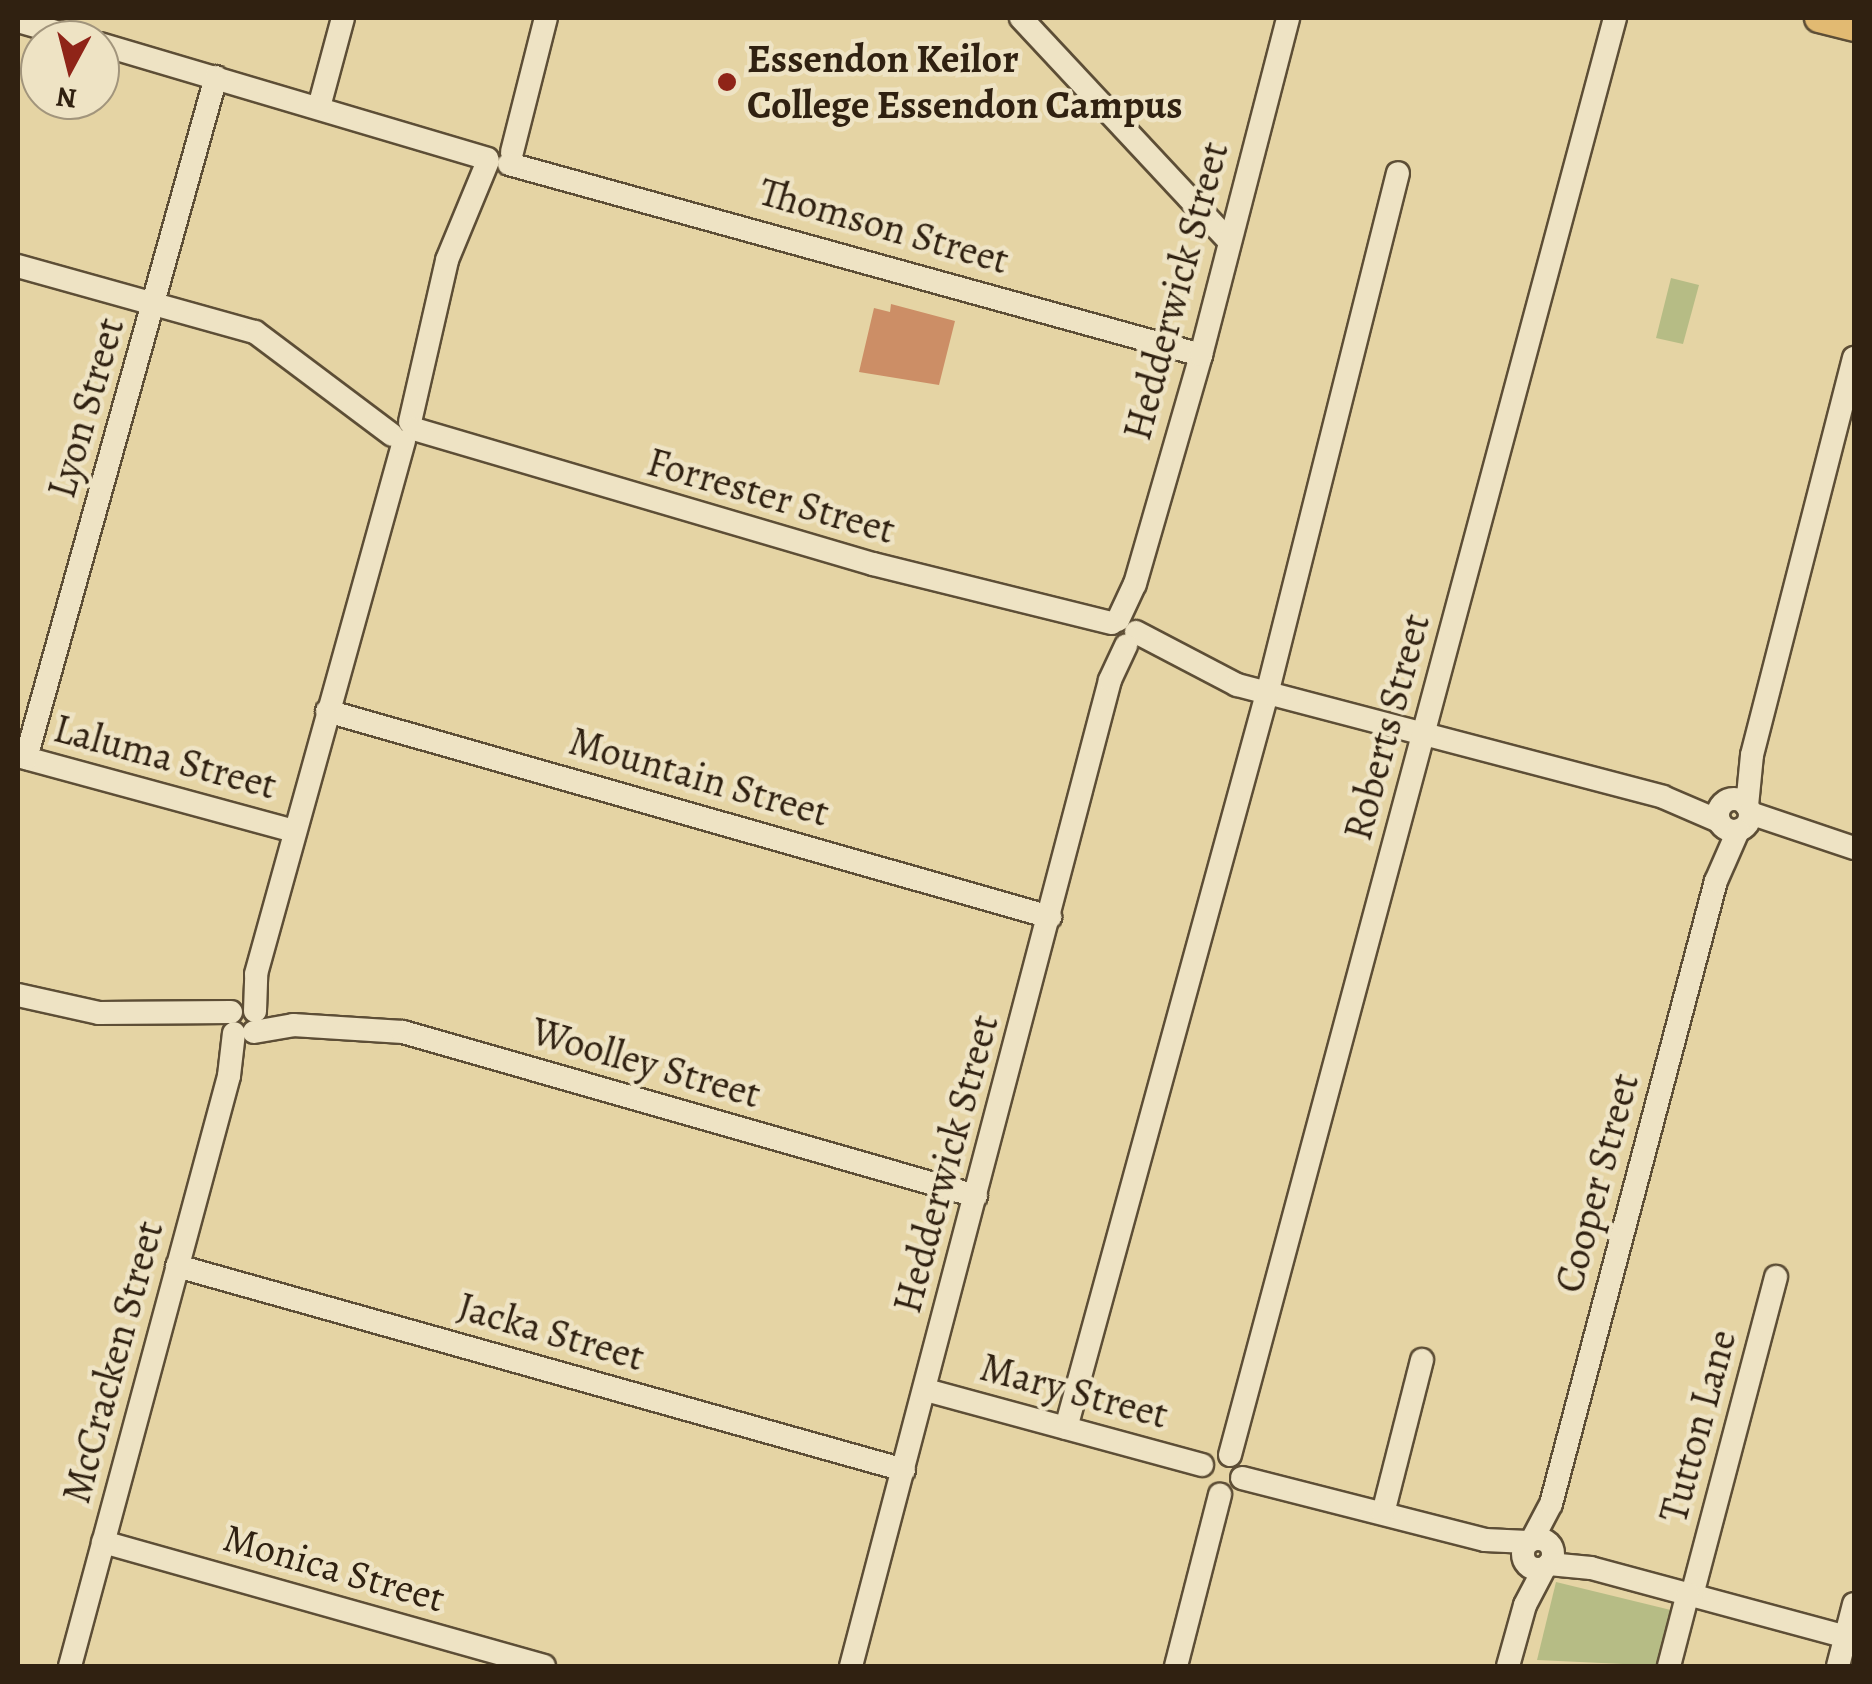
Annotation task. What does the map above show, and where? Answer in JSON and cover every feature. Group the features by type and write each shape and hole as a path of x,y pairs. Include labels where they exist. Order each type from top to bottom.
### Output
{"main road":[{"path":"1818,18 1854,27"}],"street":[{"path":"319,107 342,18"},
{"name":"McCracken Street","path":"70,1666 447,260 470,204 519,117 546,18"},
{"path":"1022,18 1229,241"},
{"name":"Hedderwick Street","path":"851,1666 1288,18"},
{"name":"Roberts Street","path":"1230,1455 1615,18"},
{"name":"Thomson Street","path":"120,50 1200,355"},
{"name":"Lyon Street","path":"22,757 216,77"},
{"path":"1066,1428 1268,694 1398,173"},
{"name":"Forrester Street","path":"18,266 268,338 366,413 402,430 1077,618 1268,694 1854,848"},
{"name":"Cooper Street","path":"1508,1666 1854,358"},
{"name":"Mountain Street","path":"327,711 1050,916"},
{"name":"Laluma Street","path":"22,757 294,832"},
{"name":"Woolley Street","path":"18,995 86,1012 403,1032 976,1196"},
{"name":"Jacka Street","path":"177,1266 904,1470"},
{"name":"Tutton Lane","path":"1669,1666 1776,1277"},
{"path":"1382,1512 1422,1360"},
{"name":"Mary Street","path":"926,1390 1202,1465"},
{"name":"Mary Street","path":"1202,1465 1217,1453 1230,1455"},
{"path":"1230,1455 1242,1478 1850,1638"},
{"name":"Mary Street","path":"1202,1465 1203,1485 1220,1495"},
{"path":"1176,1666 1220,1495 1242,1478"},
{"name":"Monica Street","path":"104,1542 544,1666"},
{"path":"1838,1666 1850,1638 1854,1604"}],"green space":[{"path":"1671,278 1699,285 1683,344 1656,338"},
{"path":"1556,1582 1679,1612 1666,1666 1537,1660"}],"building":[{"path":"891,304 955,321 939,385 859,372 874,308 890,312"}],"place":[{"name":"Essendon Keilor College Essendon Campus","path":"727,82"}]}
